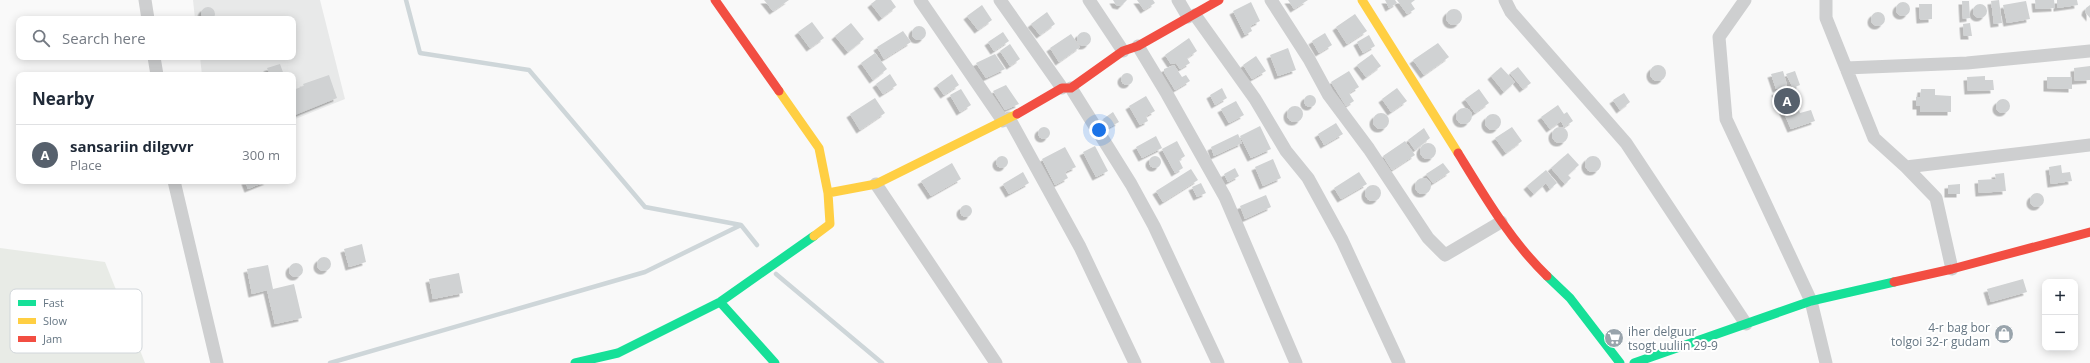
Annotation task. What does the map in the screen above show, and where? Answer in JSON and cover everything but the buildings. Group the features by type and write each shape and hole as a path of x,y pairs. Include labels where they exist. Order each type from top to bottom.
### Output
{"street":[{"path":"145,0 148,16"},
{"path":"575,363 618,353 720,302 830,224 828,193 819,148 715,0"},
{"path":"920,0 1006,120 1080,247 1135,363"},
{"path":"1000,0 1066,88 1131,184 1154,226 1218,363"},
{"path":"1089,0 1123,51"},
{"path":"1178,0 1255,99 1286,151 1308,178 1342,240 1399,363"},
{"path":"828,193 876,184 1006,120 1066,88 1123,51 1138,46 1219,0"},
{"path":"1271,0 1309,59 1328,94 1369,150 1428,238 1445,254 1501,222"},
{"path":"1362,0 1501,222 1527,256 1570,298 1620,363"},
{"path":"1505,0 1511,12 1626,143 1746,324"},
{"path":"1745,0 1719,37 1726,119 1811,301 1826,363"},
{"path":"1826,0 1826,18 1874,138 1906,167 1936,198 1952,269"},
{"path":"1138,46 1167,94 1225,198 1296,363"},
{"path":"1846,68 1967,62 2090,51"},
{"path":"154,60 156,72"},
{"path":"1906,167 2090,144"},
{"path":"175,184 217,363"},
{"path":"876,184 996,363"},
{"path":"1634,363 1811,301 1952,269 2090,232"},
{"path":"720,302 776,363"}],"shaded area":[{"path":"193,0 320,0 345,99 296,119 296,72 202,72 200,60 296,60 296,16 195,16"},
{"path":"0,248 105,262 116,289 10,289 10,353 141,353 145,363 0,363"}],"waterway":[{"path":"406,0 420,53 529,70 645,207 741,225"},
{"path":"330,363 645,272 741,225 757,245"},
{"path":"776,274 882,363"}],"traffic: fast":[{"path":"575,363 618,353 720,302 814,236"},
{"path":"1547,276 1570,298 1620,363"},
{"path":"1634,363 1811,301 1894,282"},
{"path":"720,302 775,363"}],"traffic: slow":[{"path":"1362,0 1458,153"},
{"path":"779,91 819,148 828,193 830,224 814,236"},
{"path":"828,193 876,184 1017,114"}],"traffic: jam":[{"path":"715,0 779,91"},
{"path":"1017,114 1062,88 1071,88 1123,51 1138,46 1219,0"},
{"path":"1458,153 1488,202 1510,233 1521,248 1547,276"},
{"path":"1894,282 1952,269 2090,232"}],"place":[{"name":"sansariin dilgvvr","path":"1787,101"},
{"name":"4-r bag bor tolgoi 32-r gudam","path":"2004,334"},
{"name":"iher delguur tsogt uuliin 29-9","path":"1614,338"}]}
